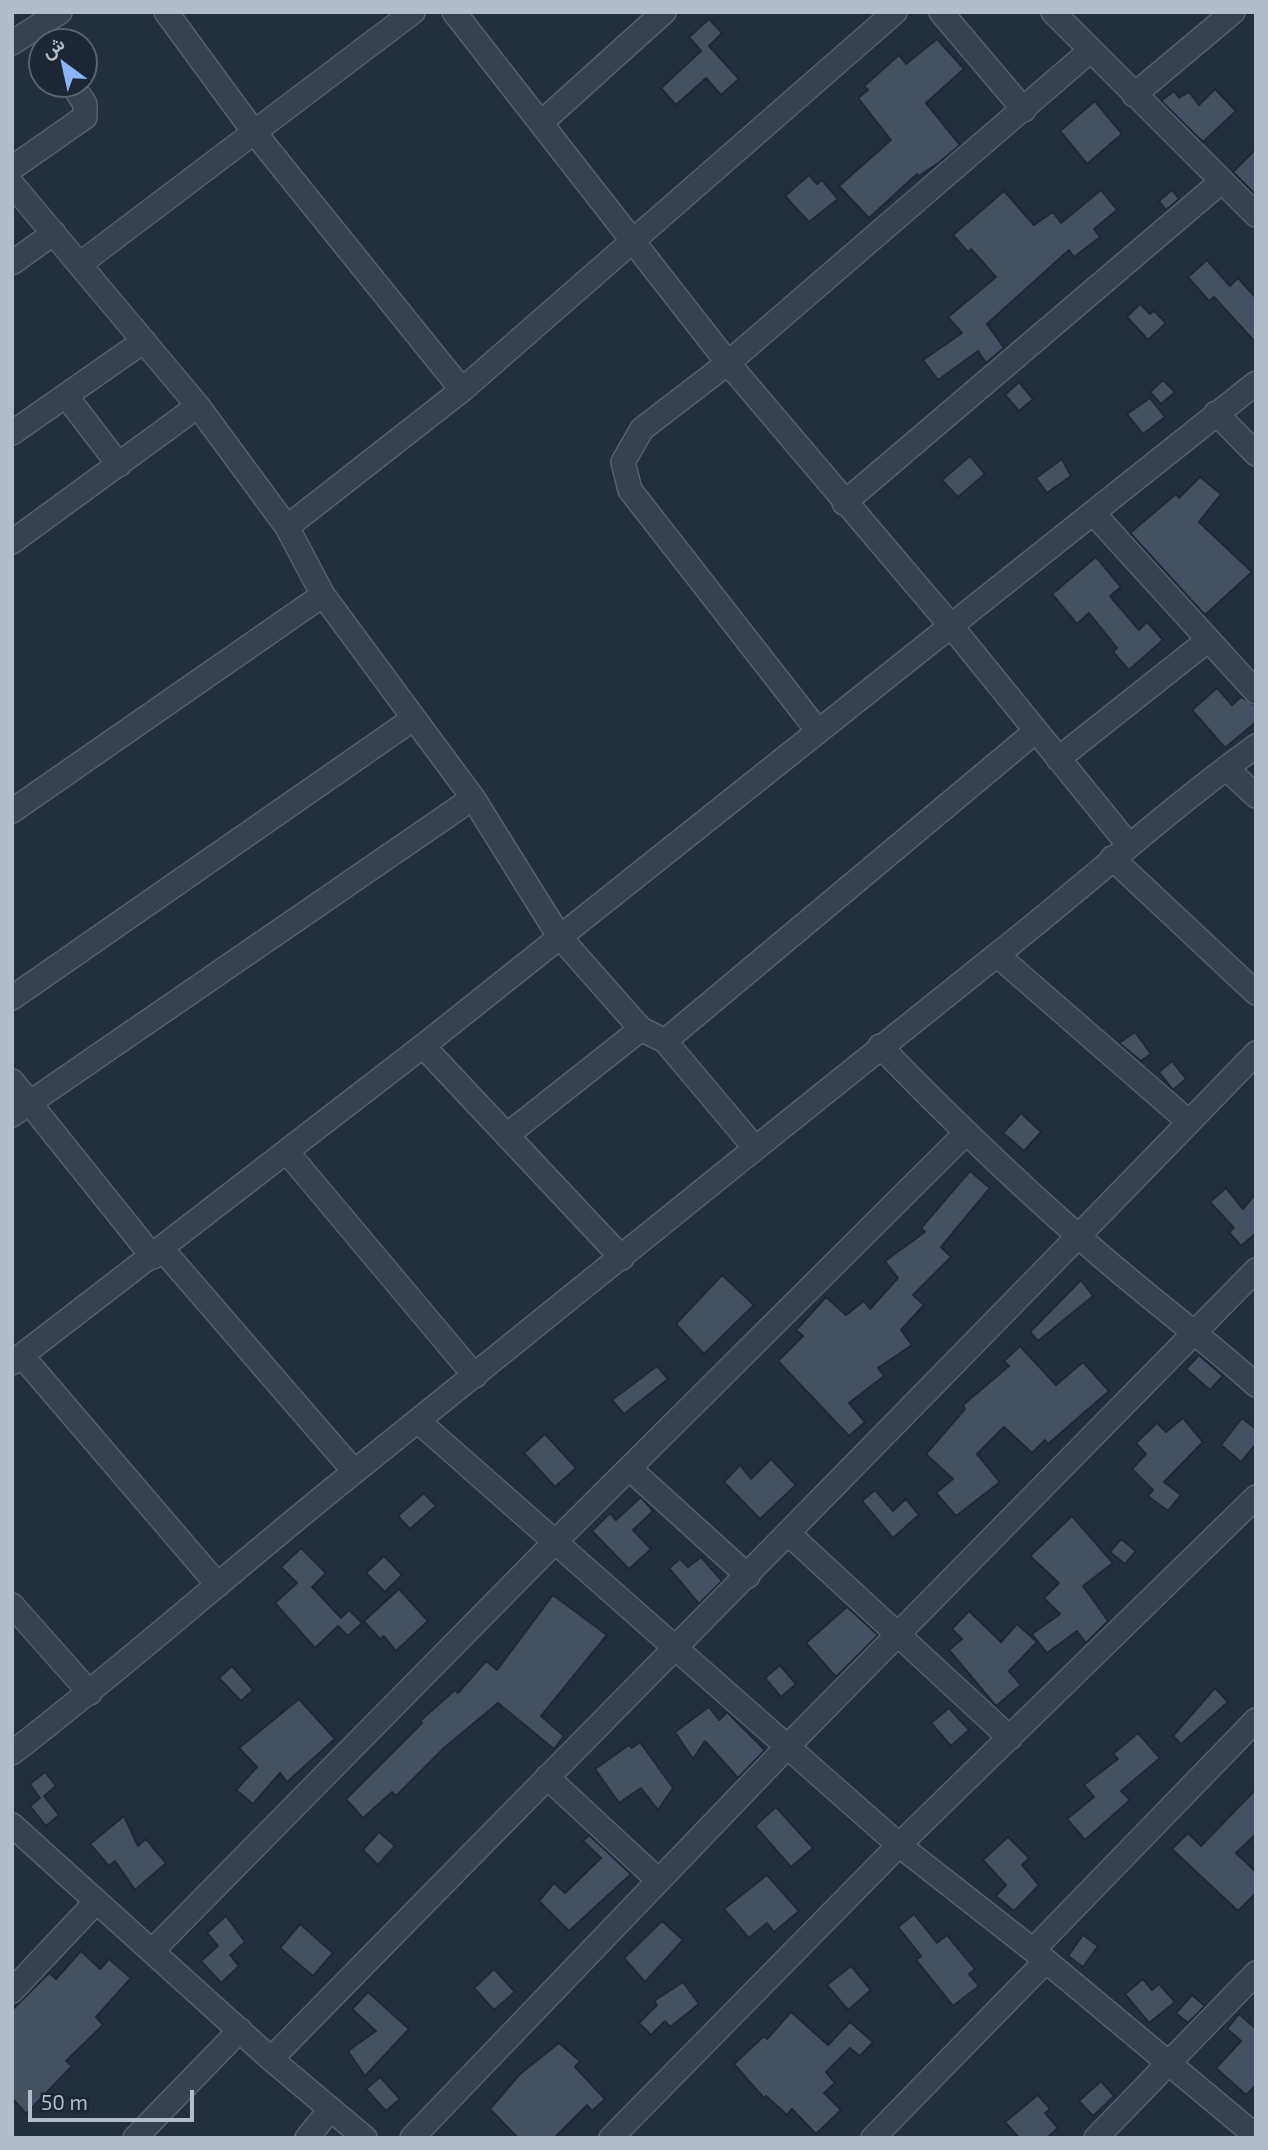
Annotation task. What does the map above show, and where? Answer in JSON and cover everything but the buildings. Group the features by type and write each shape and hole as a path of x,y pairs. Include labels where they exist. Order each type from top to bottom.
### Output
{"street":[{"path":"46,28 60,12"},
{"path":"166,12 254,132 462,390"},
{"path":"79,264 413,12"},
{"path":"454,12 727,363 952,627 1036,731 1120,851 1256,993"},
{"path":"542,122 664,12"},
{"path":"287,527 462,390 895,12"},
{"path":"941,12 1024,110"},
{"path":"1053,12 1256,215"},
{"path":"1134,95 1233,12"},
{"path":"818,731 630,489 623,462 642,429 727,363 1091,50"},
{"path":"12,168 85,117 85,104 81,98"},
{"path":"844,503 1222,181"},
{"path":"12,184 198,406 287,527 323,595 473,797 559,936 641,1029 665,1041 755,1149"},
{"path":"12,263 54,233"},
{"path":"12,433 145,341"},
{"path":"218,1585 17,1360 423,1046 1256,383"},
{"path":"67,397 119,465"},
{"path":"12,542 198,406"},
{"path":"1216,413 1256,454"},
{"path":"1094,514 1256,692"},
{"path":"12,811 323,595"},
{"path":"1058,760 1207,641"},
{"path":"12,998 413,719"},
{"path":"665,1041 1036,731"},
{"path":"12,1753 90,1693 354,1472 622,1258 880,1046 997,956 1120,851 1256,746"},
{"path":"1226,768 1256,796"},
{"path":"21,1109 473,797"},
{"path":"997,956 1189,1122"},
{"path":"507,1135 641,1029"},
{"path":"423,1046 622,1258"},
{"path":"880,1046 965,1134 1077,1236 1195,1330 1256,1385"},
{"path":"271,2059 675,1647 790,1535 1256,1053"},
{"path":"12,1081 21,1109 158,1253 354,1472"},
{"path":"152,1951 554,1544 965,1134"},
{"path":"287,1152 475,1376"},
{"path":"412,2138 787,1747 1256,1270"},
{"path":"419,1422 554,1544 899,1845 1039,1955 1256,2136"},
{"path":"630,1469 748,1576"},
{"path":"611,2138 899,1845 1256,1497"},
{"path":"790,1535 1010,1738"},
{"path":"12,1605 90,1693"},
{"path":"873,2138 1256,1720"},
{"path":"547,1777 659,1880"},
{"path":"12,1825 95,1903 271,2059 365,2138"},
{"path":"12,1991 95,1903"},
{"path":"1096,2138 1256,1973"},
{"path":"135,2138 240,2030"},
{"path":"307,2138 330,2110"}]}
